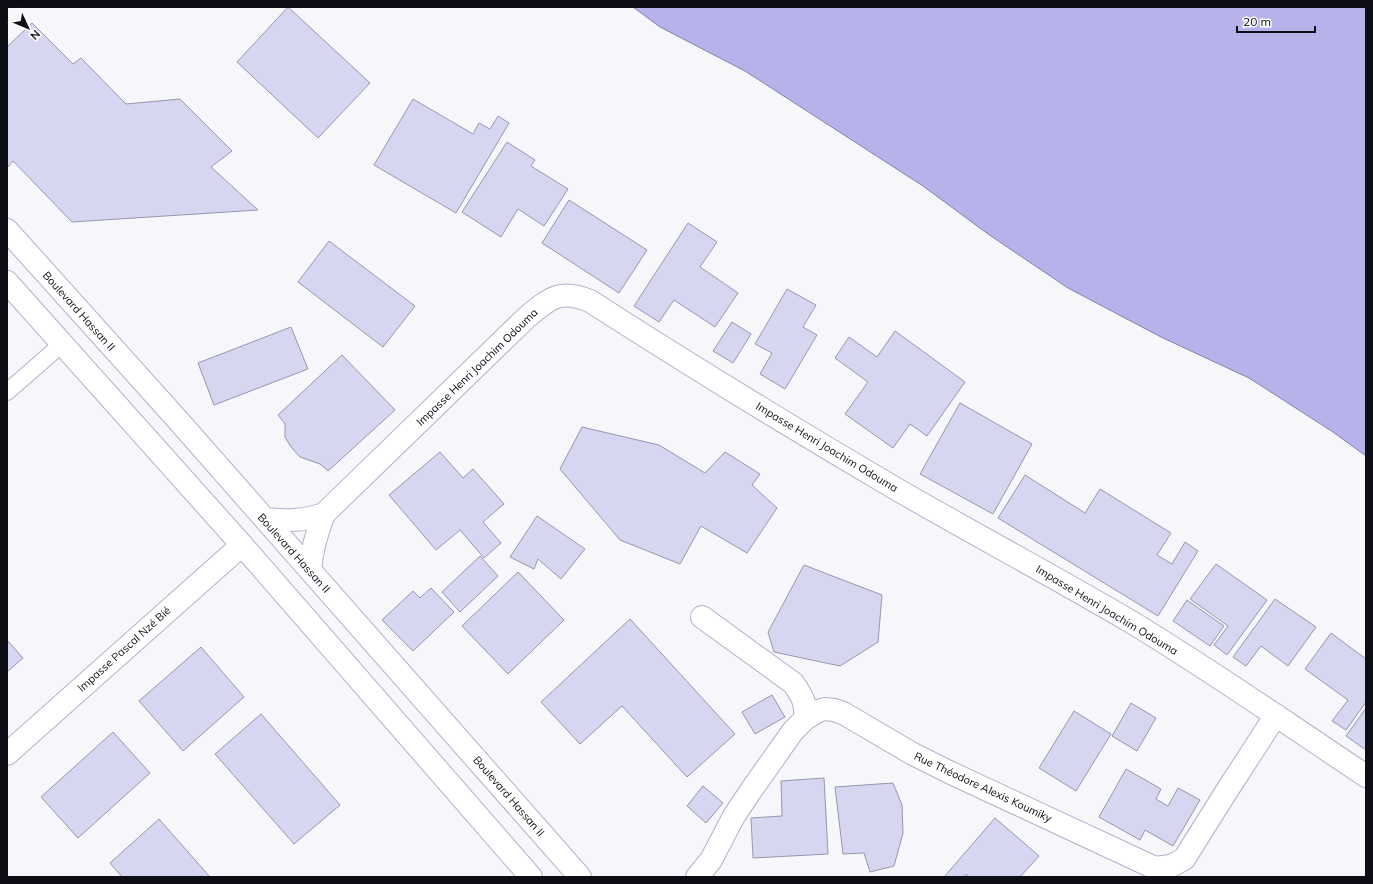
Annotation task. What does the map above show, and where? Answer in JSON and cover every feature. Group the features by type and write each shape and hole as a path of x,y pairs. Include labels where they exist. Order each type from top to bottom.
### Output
{"street":[{"name":"Boulevard Hassan II","path":"7,230 265,519 580,877"},
{"path":"7,282 242,545 531,877"},
{"name":"Impasse Henri Joachim Odouma","path":"324,514 526,318 547,300 569,294 579,296 590,301 757,406 893,487 1135,625 1276,715 1366,776"},
{"path":"265,519 286,521 301,520 324,514"},
{"path":"310,570 314,542 324,514"},
{"name":"Impasse Pascal Nzé Bié","path":"7,754 242,545"},
{"path":"702,617 793,683 806,705 805,719"},
{"name":"Rue Théodore Alexis Koumiky","path":"697,877 711,860 734,816 793,731 805,719 818,711 825,709 843,713 913,754 949,772 1156,868 1171,866 1184,859 1276,715"}],"lane":[{"path":"8,388 62,344"}],"water":[{"path":"633,7 1366,7 1366,456 1333,432 1249,378 1161,337 1068,288 988,234 923,186 745,71 660,27"}],"building":[{"path":"288,7 370,83 318,138 237,62"},
{"path":"32,23 73,64 81,58 126,104 180,99 232,151 211,167 258,210 72,222 13,161 7,168 7,47"},
{"path":"413,99 473,134 479,123 490,129 498,116 509,123 456,213 374,165"},
{"path":"507,142 535,160 531,166 568,189 544,226 518,209 501,237 462,212"},
{"path":"569,200 647,250 619,293 542,243"},
{"path":"688,223 717,242 700,267 738,293 715,327 674,300 659,322 634,306"},
{"path":"329,241 415,306 383,347 298,282"},
{"path":"787,289 816,305 803,327 817,335 785,389 760,374 772,353 755,344"},
{"path":"732,322 751,334 733,363 713,351"},
{"path":"291,327 308,369 214,405 198,363"},
{"path":"895,331 965,382 927,436 910,424 893,448 845,414 868,382 835,358 849,337 877,357"},
{"path":"342,355 395,410 328,471 320,464 300,457 291,447 285,437 285,424 278,415"},
{"path":"960,403 1032,444 993,514 920,474"},
{"path":"582,427 659,445 705,473 725,452 760,474 752,485 777,508 747,553 701,526 680,564 620,540 560,469"},
{"path":"440,452 463,478 473,469 504,504 483,522 501,543 484,558 460,530 436,550 389,495"},
{"path":"1025,475 1085,513 1100,489 1171,533 1157,555 1172,564 1185,542 1198,551 1158,616 998,518"},
{"path":"537,516 585,549 561,579 538,559 534,569 510,557"},
{"path":"480,556 498,576 460,612 442,592"},
{"path":"1216,564 1267,600 1227,655 1214,645 1228,626 1190,599"},
{"path":"804,565 882,595 878,642 840,666 774,652 768,632"},
{"path":"518,572 564,620 508,674 462,626"},
{"path":"431,588 454,612 413,651 382,620 413,591 420,598"},
{"path":"1275,599 1316,627 1288,666 1261,646 1246,666 1233,657"},
{"path":"1187,600 1224,626 1210,646 1173,621"},
{"path":"630,619 735,734 687,777 622,706 580,744 541,702"},
{"path":"1331,633 1366,659 1366,702 1346,730 1332,721 1348,700 1305,669"},
{"path":"7,640 23,658 7,672"},
{"path":"201,647 244,697 183,751 139,701"},
{"path":"772,695 785,717 755,734 742,712"},
{"path":"1131,703 1156,718 1137,751 1112,736"},
{"path":"1366,708 1366,750 1346,736"},
{"path":"1074,711 1111,734 1076,791 1039,768"},
{"path":"261,714 340,805 294,844 215,754"},
{"path":"113,732 150,773 78,838 41,797"},
{"path":"1126,769 1161,789 1156,799 1168,806 1178,788 1200,800 1173,846 1145,830 1140,840 1099,817"},
{"path":"824,778 828,854 753,858 751,818 782,816 781,781"},
{"path":"893,783 902,805 903,833 894,866 870,872 864,853 843,854 835,787"},
{"path":"703,786 723,803 706,823 687,806"},
{"path":"995,818 1039,856 1020,877 969,877 966,874 964,877 944,877"},
{"path":"159,819 210,877 122,877 110,863"}]}
